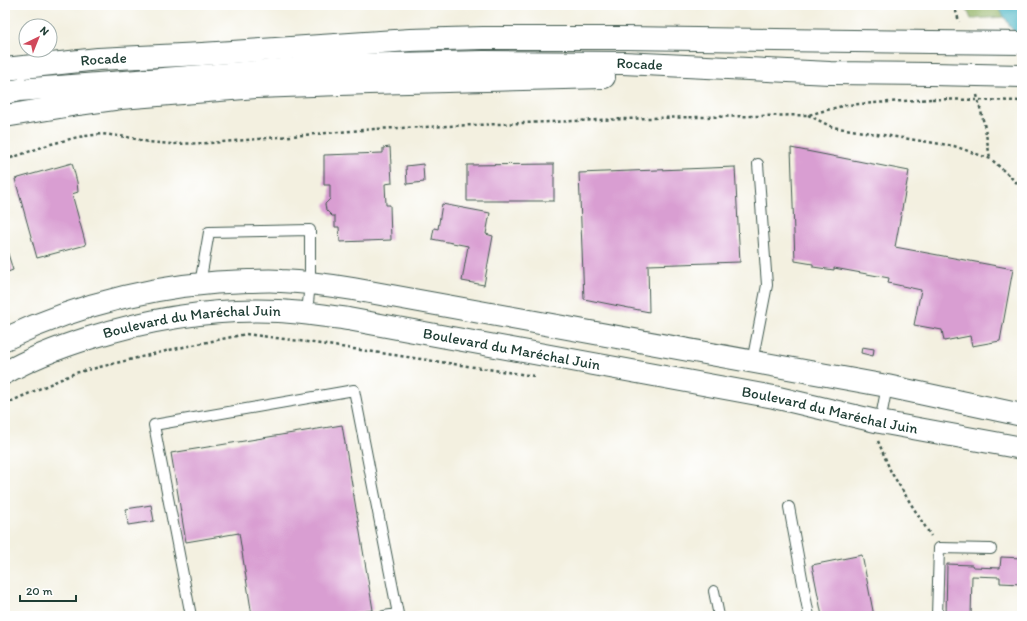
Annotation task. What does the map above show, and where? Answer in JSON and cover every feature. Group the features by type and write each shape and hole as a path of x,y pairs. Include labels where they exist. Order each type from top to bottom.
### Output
{"main road":[{"name":"Rocade","path":"5,69 98,59 202,54 410,40 483,38 624,38 1022,43"},
{"name":"Rocade","path":"5,93 19,90 347,65 484,62 623,63 830,73 1022,76"},
{"path":"5,116 121,98 256,87 830,73"},
{"name":"Boulevard du Maréchal Juin","path":"5,339 58,316 96,304 155,290 221,282 279,281 310,283 353,288 887,386 1022,415"},
{"name":"Boulevard du Maréchal Juin","path":"5,373 40,356 73,343 146,323 182,316 250,311 307,313 348,319 774,397 878,429 1022,448"}],"lane":[{"path":"752,362 766,284 758,164"},
{"path":"200,284 208,232 310,230 310,283 307,313"},
{"path":"878,429 887,386"},
{"path":"191,616 154,425 354,390 398,614 384,616"},
{"path":"789,507 809,616"},
{"path":"937,616 939,548 991,549"},
{"path":"714,591 718,616"}],"path":[{"path":"5,160 51,144 78,137 102,134 127,136 149,142 171,144 210,143 374,129 649,118 808,115 846,105 932,99 1022,101"},
{"path":"808,115 832,127 954,146 991,159 1022,189"},
{"path":"5,404 75,373 174,349 246,334 539,376"},
{"path":"878,429 890,472 939,548"}],"green space":[{"path":"965,5 997,5 1006,17 971,19"}],"water":[{"path":"997,5 1022,5 1022,45"}],"building":[{"path":"390,147 392,183 385,184 386,205 390,205 391,240 340,242 339,227 335,227 335,216 332,216 326,210 325,204 330,199 330,185 324,185 324,155 383,153 383,148"},
{"path":"791,148 909,171 895,247 1013,269 1000,341 972,346 970,336 944,341 942,330 914,325 921,290 888,283 889,278 834,268 834,270 813,267 813,264 795,261"},
{"path":"72,163 78,192 72,194 86,245 37,258 15,179"},
{"path":"423,164 424,182 407,184 406,166"},
{"path":"554,164 554,201 467,201 467,165"},
{"path":"735,167 740,262 648,265 649,312 584,299 579,173"},
{"path":"442,204 490,213 486,234 493,236 484,285 462,281 468,246 432,239 434,228 438,229"},
{"path":"5,244 13,270 5,273"},
{"path":"862,347 874,349 873,356 861,353"},
{"path":"342,425 373,610 335,616 252,616 239,533 186,542 171,453"},
{"path":"151,505 154,521 128,525 126,509"},
{"path":"862,555 874,616 822,616 812,565"},
{"path":"1001,557 1022,558 1022,584 1000,583 1000,577 972,576 971,616 946,616 947,564 1000,568"}]}
